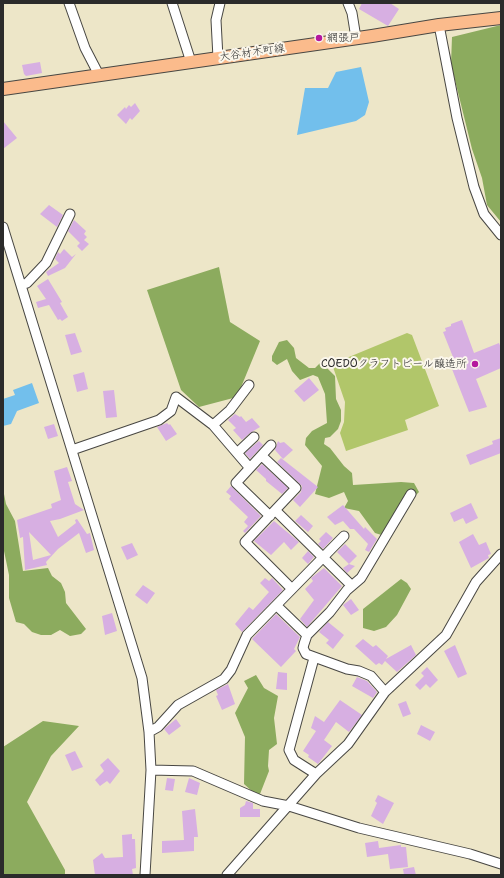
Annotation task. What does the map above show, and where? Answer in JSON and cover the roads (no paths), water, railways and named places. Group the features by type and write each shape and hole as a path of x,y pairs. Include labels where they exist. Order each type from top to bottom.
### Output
{"main road":[{"name":"大谷材木町線","path":"3,89 439,25 501,18"}],"street":[{"path":"69,3 85,48 99,75"},
{"path":"172,3 191,62"},
{"path":"218,58 216,20 220,3"},
{"path":"348,3 352,13 356,38"},
{"path":"439,25 474,187 484,214 501,235"},
{"path":"21,286 27,284 46,263 70,214"},
{"path":"3,227 142,678 149,732 151,770 146,875"},
{"path":"213,425 230,410 249,385"},
{"path":"72,450 159,420 171,411 176,397 213,425 249,467"},
{"path":"237,453 254,437"},
{"path":"271,445 236,482 273,513 351,586"},
{"path":"262,456 296,488 245,542 292,590"},
{"path":"386,692 371,676 314,658 306,654 303,648 307,635 330,612 351,586 361,578 411,494"},
{"path":"149,732 158,727 178,705 224,679 231,670 247,635 344,536"},
{"path":"227,875 316,774 348,744 386,692 446,635 476,582 501,554"},
{"path":"277,606 307,635"},
{"path":"314,658 289,750 294,760 316,774"},
{"path":"151,770 192,771 263,801 289,806 359,828 470,854 501,864"}],"water":[{"path":"361,67 369,102 365,115 356,121 297,135 305,88 328,88 336,72"},
{"path":"32,383 39,403 17,411 11,424 3,426 3,399 15,395 13,390"}],"place":[{"name":"網張戸","path":"319,38"},
{"name":"COEDOクラフトビール醸造所","path":"475,364"}]}
